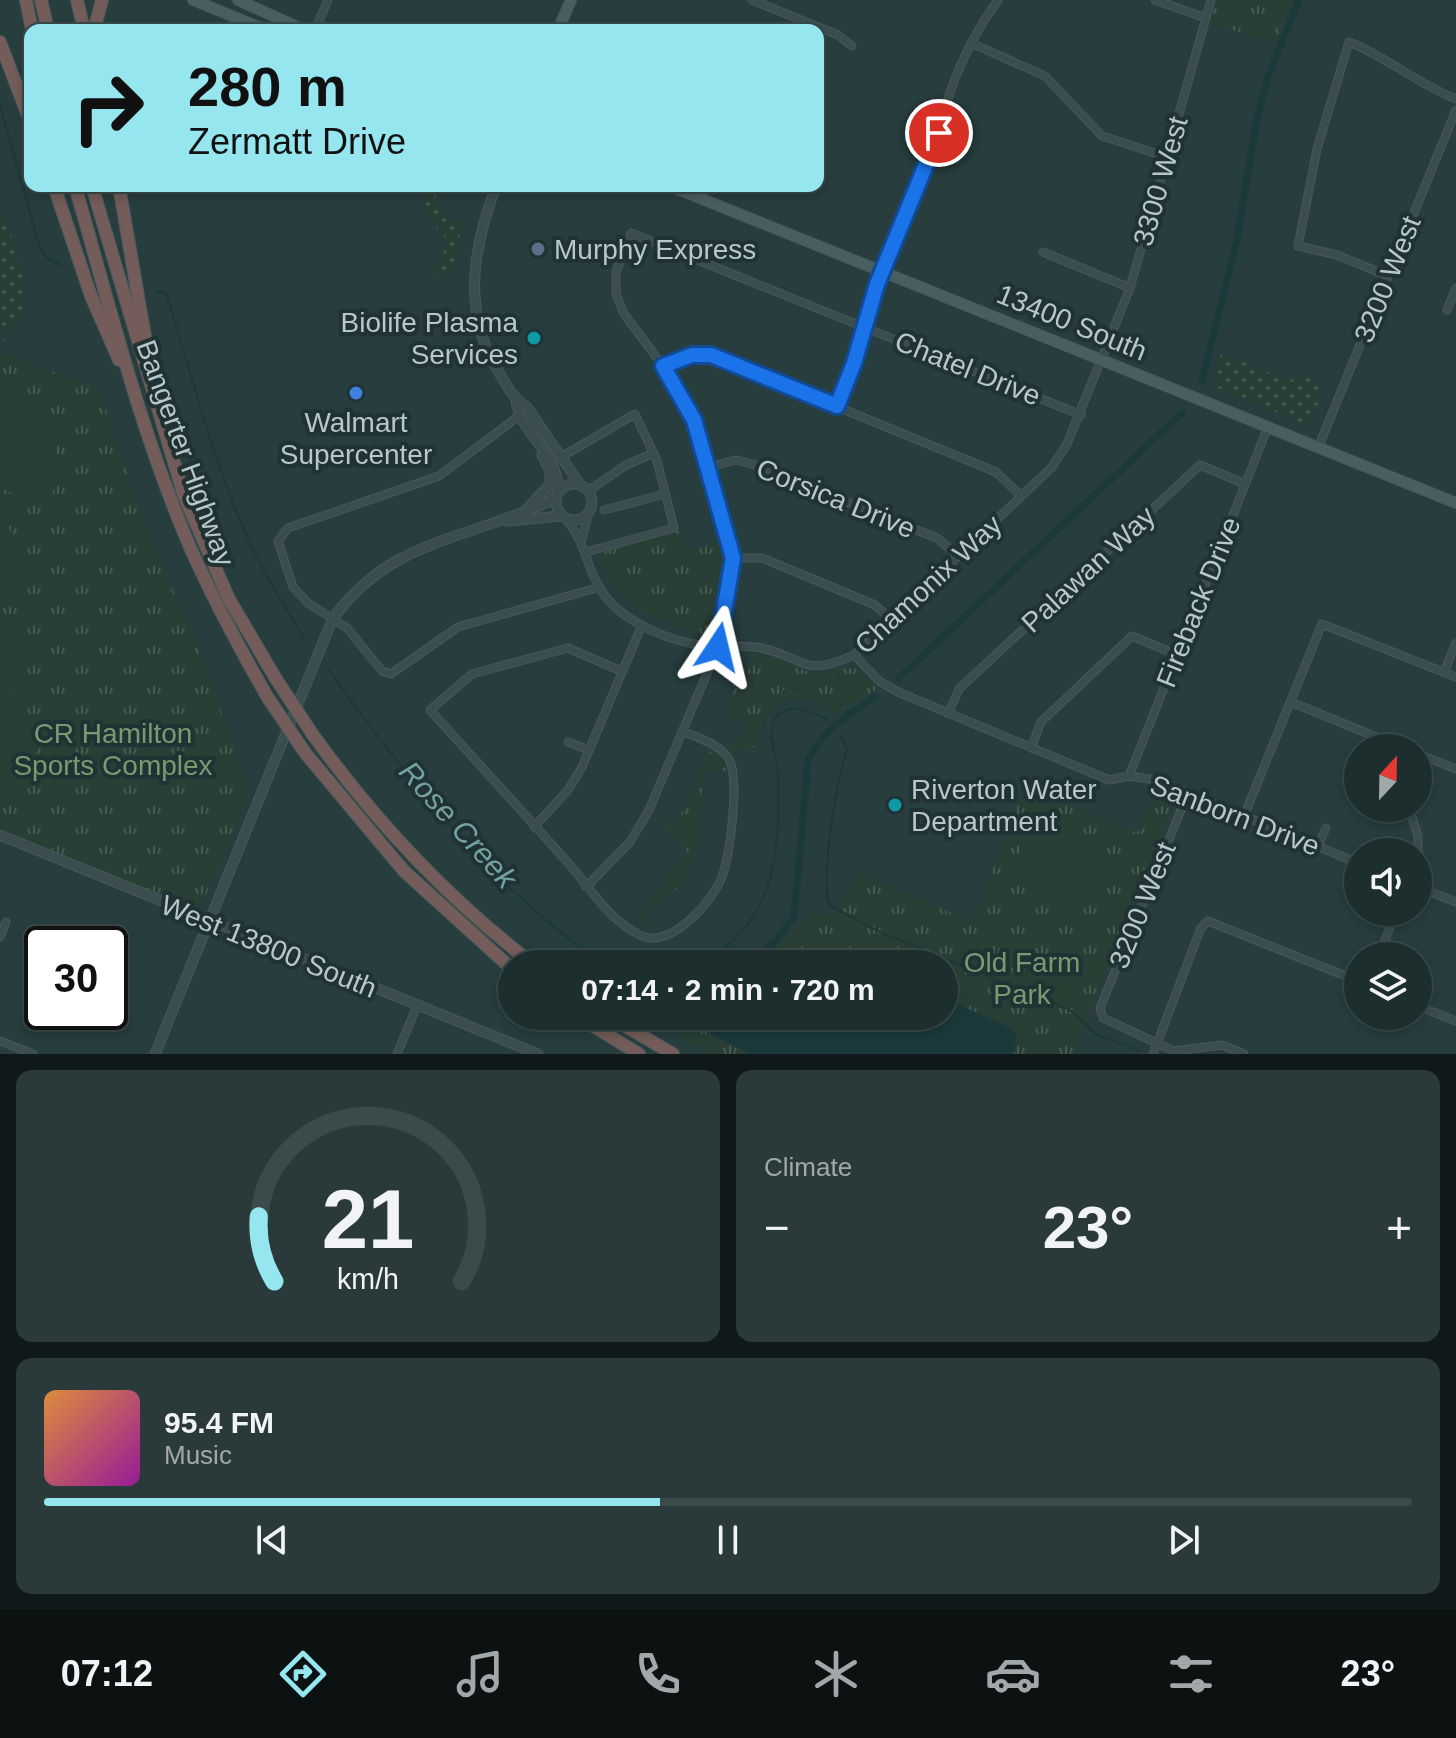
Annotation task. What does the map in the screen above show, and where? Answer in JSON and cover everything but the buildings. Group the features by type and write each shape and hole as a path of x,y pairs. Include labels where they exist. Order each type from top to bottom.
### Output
{"highway":[{"path":"26,0 31,24"},
{"path":"41,0 47,24"},
{"path":"77,0 83,24"},
{"path":"96,24 102,0"},
{"path":"0,42 24,105"},
{"path":"56,192 94,305 137,399"},
{"name":"Bangerter Highway","path":"77,192 137,399 190,547 268,698 306,754 404,871 498,956"},
{"name":"Bangerter Highway","path":"94,192 162,434 205,548 243,624 313,735 366,803 416,859 517,950"},
{"path":"120,192 162,434"},
{"path":"600,1030 639,1054"},
{"path":"632,1030 673,1054"}],"main road":[{"path":"193,0 251,24"},
{"path":"238,0 291,24"},
{"path":"561,24 571,0"},
{"name":"13400 South","path":"687,192 1456,503"}],"street":[{"path":"318,24 328,0"},
{"path":"752,0 811,24"},
{"path":"837,406 882,271 971,43 979,25 998,0"},
{"path":"1155,0 1206,18"},
{"name":"3300 West","path":"1102,360 1130,288 1211,0"},
{"path":"824,29 852,46"},
{"path":"1388,276 1337,255 1298,246 1317,149 1349,42 1380,55 1420,83 1456,99"},
{"path":"971,43 1045,76 1102,136 1167,157"},
{"name":"3200 West","path":"1318,448 1456,110"},
{"path":"494,192 474,257 475,313 487,352 516,400 519,416 555,466 557,495 564,518"},
{"name":"Chatel Drive","path":"663,366 624,314 616,294 616,272 631,233 1081,415"},
{"path":"1043,252 1130,288"},
{"path":"1447,310 1456,288"},
{"path":"586,887 643,824 718,647 733,558 694,420 663,366 692,355 711,355 996,472 1021,496"},
{"name":"Chamonix Way","path":"564,518 582,539 600,587 623,613 642,625 685,643 761,648 804,665 825,668 854,655 1052,467 1081,415 1102,360"},
{"path":"516,400 527,407 585,488 592,504 582,539"},
{"path":"561,457 635,414 654,453 674,528 586,552"},
{"path":"519,416 439,476 284,531 278,541 279,549 293,587 308,603 347,628 382,671 391,674 458,627 600,587"},
{"name":"Fireback Drive","path":"1129,776 1268,427"},
{"path":"524,512 547,490 551,479 531,434"},
{"path":"155,1054 333,618 352,593 396,558 508,521 557,495 570,484 585,488 654,453"},
{"name":"Corsica Drive","path":"708,467 736,460 752,464 937,538 958,556"},
{"name":"Palawan Way","path":"948,714 959,689 1200,465 1245,484"},
{"path":"604,510 665,494"},
{"path":"508,521 581,519 588,515"},
{"path":"733,558 762,558 875,605 891,620"},
{"path":"1244,816 1322,624 1456,677"},
{"path":"534,827 568,790 589,750 642,625"},
{"path":"1031,748 1041,722 1132,636 1177,655"},
{"path":"1444,672 1456,643"},
{"path":"621,671 568,648 472,674 430,710 596,900 645,938 657,938 676,931 712,896 722,874 734,773 724,754 710,743 682,731"},
{"name":"Sanborn Drive","path":"854,655 879,681 948,714 1109,780 1129,776 1156,780 1344,857"},
{"path":"1291,702 1369,734"},
{"path":"568,742 589,750"},
{"path":"1432,760 1456,769"},
{"name":"3200 West","path":"1156,1044 1103,1018 1100,1008 1188,793"},
{"path":"1318,846 1326,828"},
{"name":"West 13800 South","path":"0,835 538,1054"},
{"path":"1432,893 1456,902"},
{"path":"1153,1054 1201,928 1208,921 1344,975"},
{"path":"0,937 6,922"},
{"path":"397,1054 417,1006"},
{"path":"1432,1012 1456,1021"},
{"path":"0,1041 33,1054"},
{"path":"1156,1044 1174,1051 1222,1045 1244,1054"}],"green space":[{"path":"1217,0 1292,0 1275,43 1210,23"},
{"path":"422,192 434,192 443,216 462,223 454,270 438,275 428,272 442,257 445,236 431,222"},
{"path":"4,214 24,275 21,319 4,334 3,352 0,215"},
{"name":"CR Hamilton Sports Complex","path":"0,351 99,390 144,524 206,665 249,796 199,910 0,829"},
{"path":"1221,353 1289,381 1303,375 1317,383 1320,396 1310,426 1214,386"},
{"path":"0,384 35,406 53,434 57,468 48,508 0,488"},
{"path":"0,519 20,549 28,608 0,606"},
{"path":"679,529 686,551 719,543 723,563 707,636 655,616 628,600 606,573 598,554"},
{"path":"0,632 16,645 23,662 21,681 11,698 0,697"},
{"path":"756,652 809,672 855,668 878,688 835,714 810,698 784,700 766,718 761,731 761,746 741,750 725,764 727,771 704,770 696,857 680,886 644,914 653,927 651,929 638,918 647,901 688,852 653,818 676,826 709,751 718,756 735,744 745,726 722,714 737,685 741,686"},
{"path":"0,718 26,719 32,731 35,756 29,778 22,787 0,802"},
{"name":"Old Farm Park","path":"1025,787 1137,833 1155,791 1176,800 1073,1054 716,1054 673,1036 680,1030 958,1030 958,950 771,950 815,912 835,920 857,872 972,922"},
{"path":"1059,816 1108,862 1108,868 1062,910 1018,880 1022,841"}],"water":[{"path":"958,1004 1011,1028 1017,1037 1013,1054 750,1054 707,1032 958,1030"}],"waterway":[{"path":"1202,381 1237,240 1257,118 1268,77 1299,0"},
{"name":"Rose Creek","path":"0,105 24,191"},
{"name":"Rose Creek","path":"24,192 40,248 48,259 61,265"},
{"name":"Rose Creek","path":"156,291 166,293 210,438 241,523 262,567 303,637"},
{"path":"899,678 1182,413"},
{"name":"Rose Creek","path":"328,669 420,790 454,829 526,903 586,950"},
{"path":"764,950 775,942 794,917 808,760 828,732 875,697"},
{"name":"Rose Creek","path":"722,950 746,927 769,883 777,833 778,776 771,733 776,718 781,712 796,709 828,720"},
{"name":"Rose Creek","path":"841,736 847,750 831,828 827,871 829,905 880,932 1069,1009 1097,1035 1141,1051"}],"place":[{"name":"Murphy Express","path":"538,249"},
{"name":"Biolife Plasma Services","path":"534,338"},
{"name":"Walmart Supercenter","path":"356,393"},
{"name":"Riverton Water Department","path":"895,805"}],"route":[{"path":"718,647 733,558 694,420 663,366 692,355 711,355 837,406 854,363 869,303 939,133"}]}
